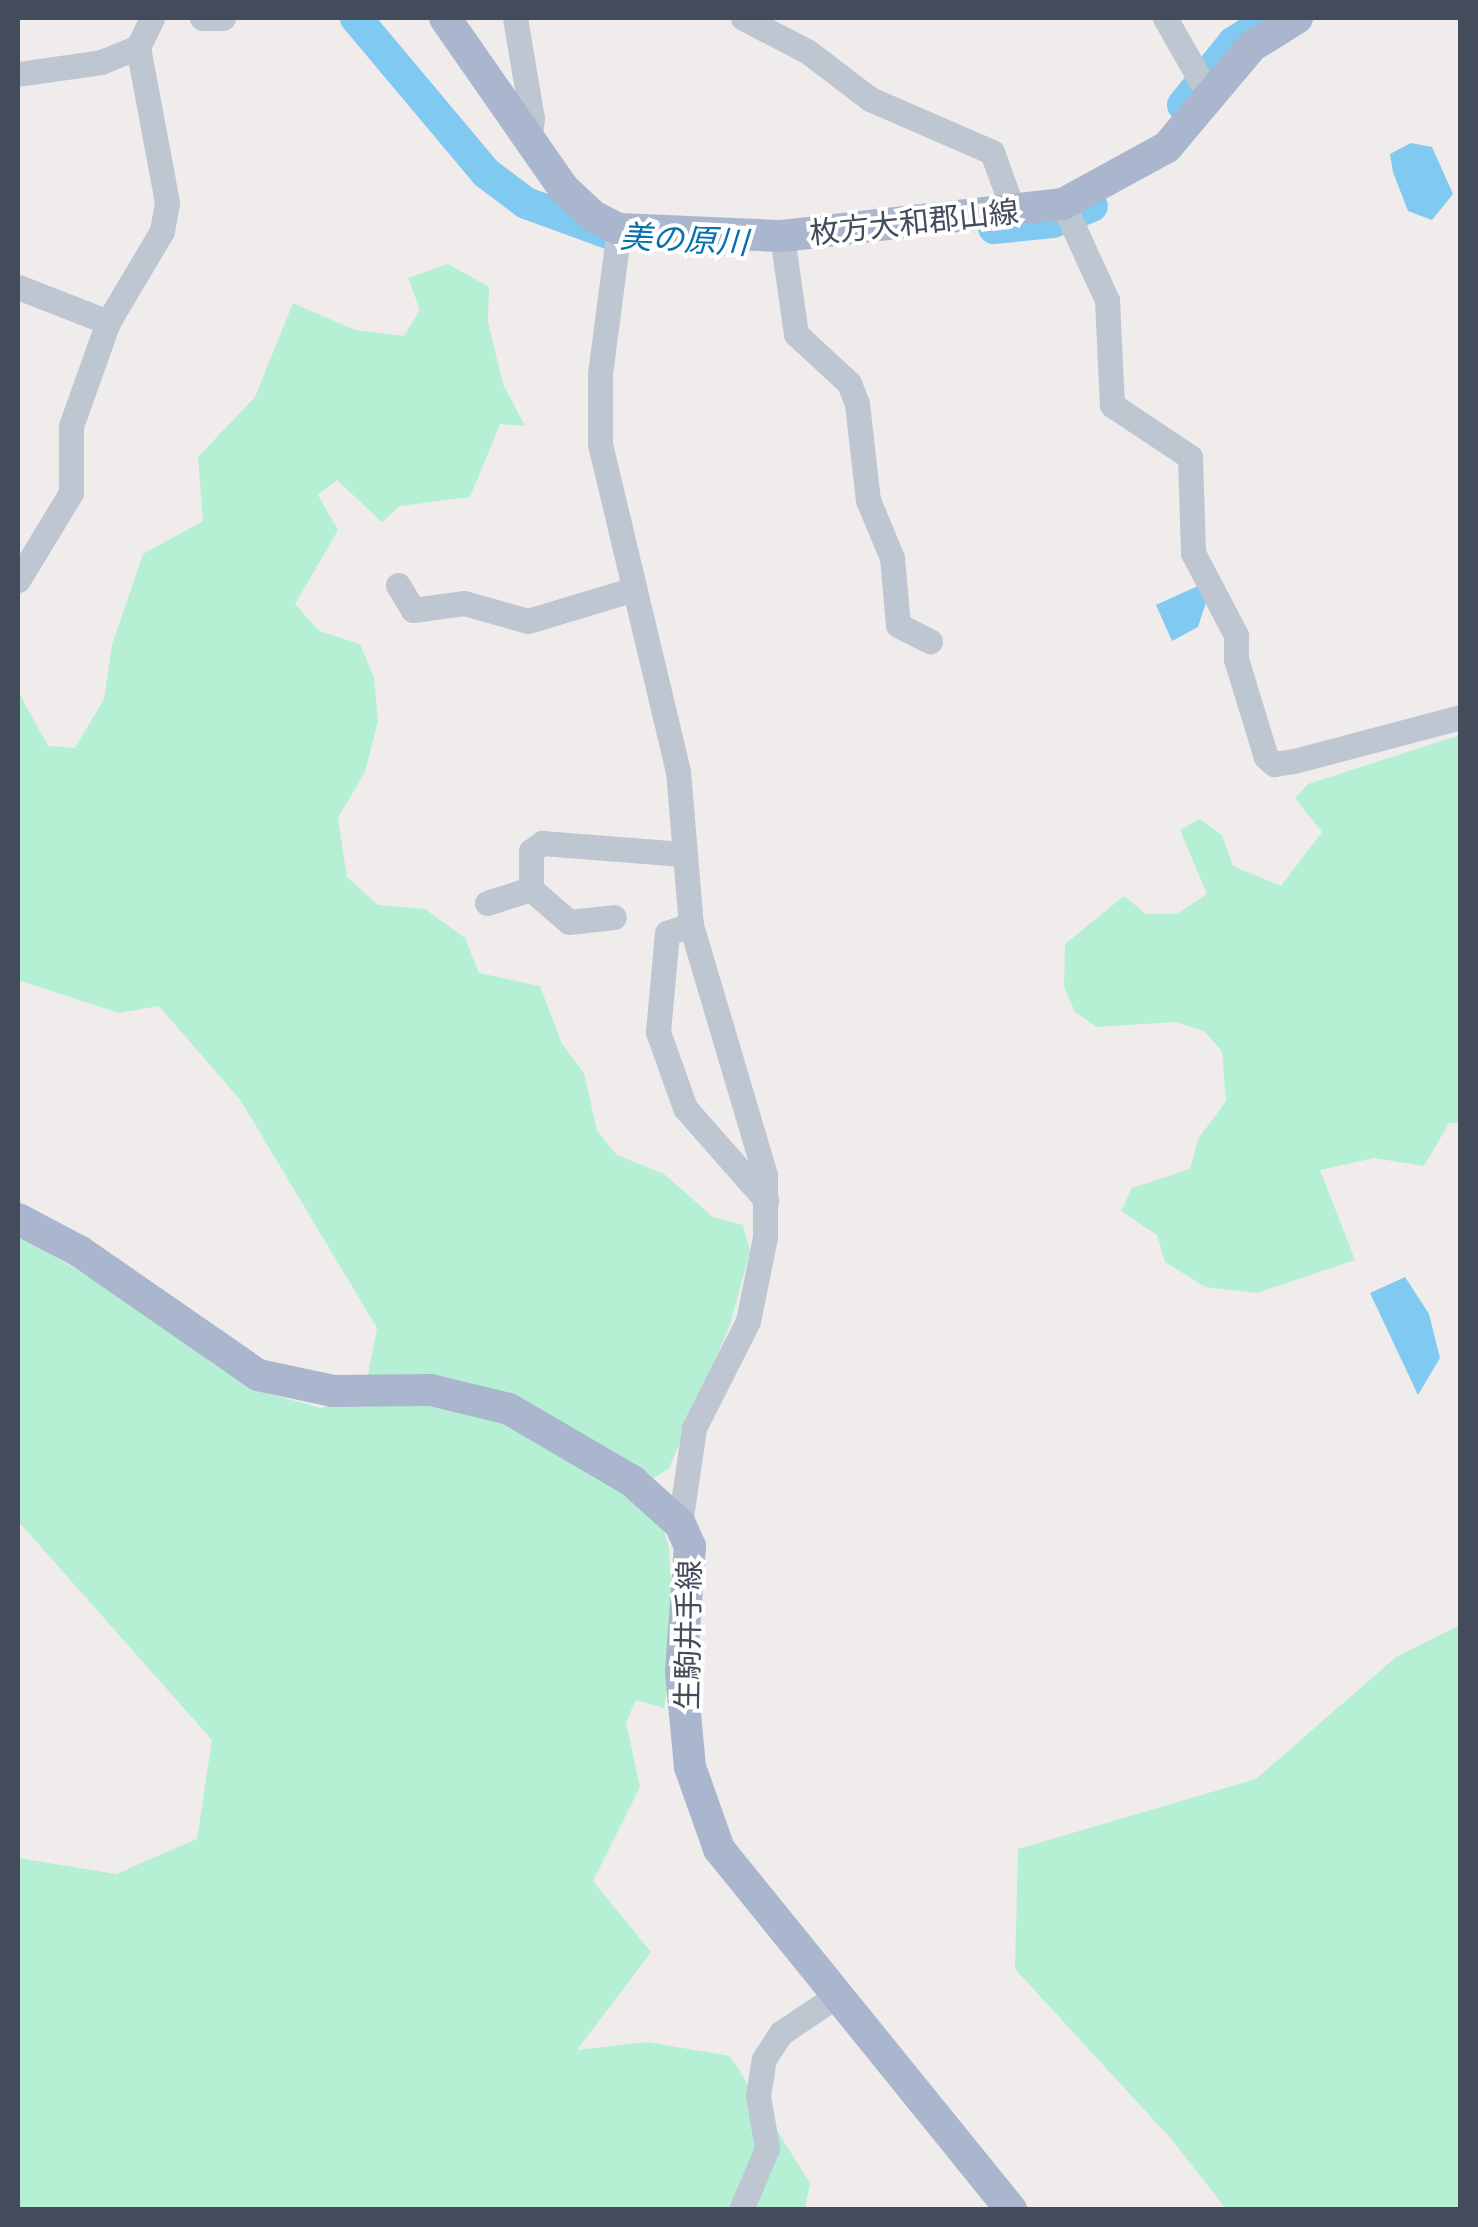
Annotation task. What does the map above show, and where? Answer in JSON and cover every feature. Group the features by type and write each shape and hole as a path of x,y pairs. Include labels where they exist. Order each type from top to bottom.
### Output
{"main road":[{"name":"枚方大和郡山線","path":"445,18 529,143 576,204 616,240 782,236 1064,204 1168,147 1252,46 1297,18"},
{"name":"生駒井手線","path":"18,1219 79,1251 258,1375 333,1391 431,1390 509,1410 632,1482 680,1524 690,1546 681,1673 690,1768 720,1849 1011,2210"}],"street":[{"path":"18,580 71,493 71,426 108,322 162,231 167,202 138,47 152,18"},
{"path":"202,18 223,18"},
{"path":"514,18 530,100 529,143"},
{"path":"744,18 806,51 870,99 992,152 1013,210"},
{"path":"1165,18 1209,95"},
{"path":"18,74 101,62 138,47"},
{"path":"1064,204 1107,300 1112,405 1190,458 1193,553 1236,635 1236,659 1266,757 1274,764 1294,760 1460,717"},
{"path":"782,236 796,334 849,383 856,404 868,500 892,558 898,625 930,641"},
{"path":"616,240 600,444 678,771 691,925 759,1144 766,1200 748,1321 694,1428 680,1524"},
{"path":"18,287 108,322"},
{"path":"398,585 414,610 464,603 528,622 634,589"},
{"path":"614,917 570,922 531,889 531,850 542,843 683,854"},
{"path":"487,903 531,889"},
{"path":"691,925 667,933 658,1032 686,1108 766,1200"},
{"path":"741,2210 767,2148 758,2096 764,2059 781,2033 840,1994"}],"green space":[{"path":"448,264 489,287 488,322 503,384 525,426 500,424 470,497 400,506 382,522 337,480 318,495 338,530 295,604 319,631 360,644 374,678 378,721 365,772 338,818 347,877 378,905 425,909 465,938 479,973 540,986 562,1044 584,1073 597,1131 617,1155 664,1174 713,1217 743,1225 750,1251 730,1325 669,1468 650,1481 669,1548 675,1643 664,1708 636,1700 626,1722 640,1787 593,1881 651,1952 577,2050 647,2042 730,2056 810,2183 805,2209 18,2209 18,1858 116,1874 197,1839 212,1740 18,1521 18,1235 149,1312 213,1364 259,1391 321,1408 364,1395 377,1328 241,1101 159,1006 119,1013 18,980 18,691 48,746 75,748 104,699 112,645 143,554 203,521 198,457 255,397 293,303 355,330 404,336 420,310 408,278"},
{"path":"1460,735 1460,1122 1449,1123 1424,1166 1374,1158 1320,1170 1355,1260 1257,1293 1205,1287 1165,1262 1157,1235 1121,1211 1132,1188 1190,1169 1198,1139 1226,1101 1222,1051 1204,1031 1175,1022 1097,1027 1075,1012 1064,986 1065,944 1124,896 1146,914 1177,914 1207,894 1180,830 1200,819 1222,835 1233,866 1281,886 1322,832 1295,798 1308,784"},
{"path":"1460,1625 1460,2209 1226,2209 1172,2140 1015,1969 1018,1849 1256,1779 1396,1657"}],"water":[{"path":"1411,143 1432,147 1453,194 1432,220 1408,211 1393,172 1390,154"},
{"path":"1200,585 1207,599 1198,627 1172,641 1156,605"},
{"path":"1405,1277 1429,1314 1440,1358 1418,1395 1370,1293"}],"waterway":[{"name":"美の原川","path":"356,18 486,173 526,203 622,238"},
{"name":"美の原川","path":"1183,105 1233,43 1259,26"},
{"name":"美の原川","path":"994,228 1053,222 1092,206"}]}
